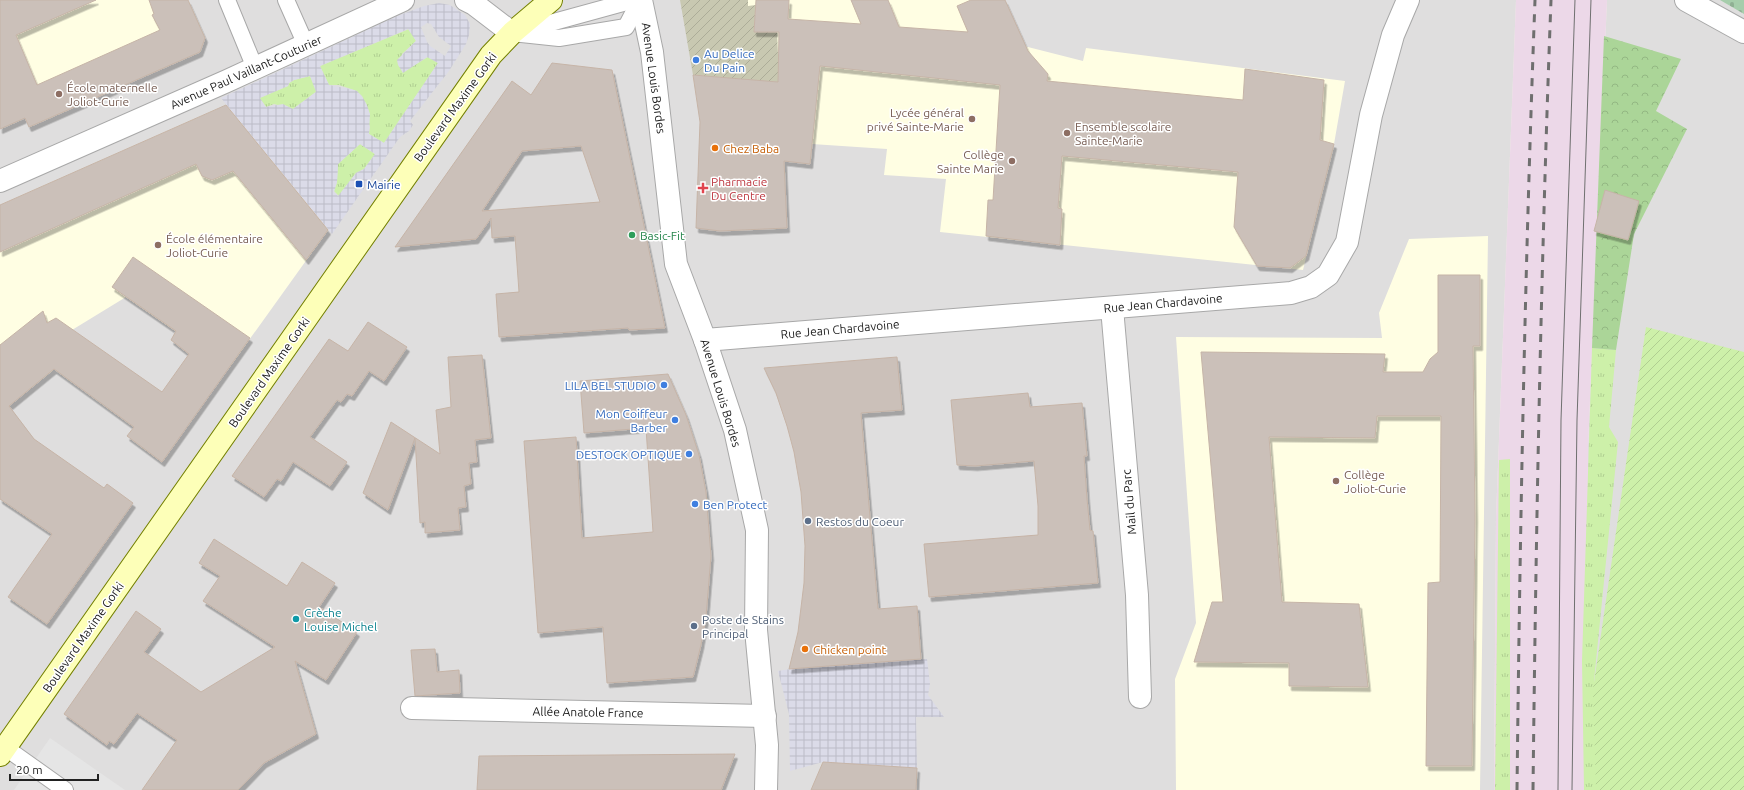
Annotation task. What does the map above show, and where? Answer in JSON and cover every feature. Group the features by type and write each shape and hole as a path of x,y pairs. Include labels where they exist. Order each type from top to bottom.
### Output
{"main road":[{"name":"Boulevard Maxime Gorki","path":"3,752 491,55 512,33 551,0"}],"street":[{"name":"Avenue Paul Vaillant-Couturier","path":"0,181 404,0"},
{"path":"466,0 474,4 512,33"},
{"name":"Avenue Louis Bordes","path":"641,0 652,52 676,264 705,340 735,430 757,530 756,630 767,745 766,790"},
{"name":"Rue Jean Chardavoine","path":"705,340 1291,293 1311,287 1328,275 1347,242 1371,115 1393,35 1408,0"},
{"path":"1686,0 1744,32"},
{"name":"Mail du Parc","path":"1112,308 1137,595 1140,697"},
{"name":"Allée Anatole France","path":"412,708 765,716"}],"lane":[{"path":"227,0 255,68"},
{"path":"286,0 306,45"},
{"path":"512,33 634,0"},
{"path":"512,33 559,38 626,27 641,0"},
{"path":"3,752 65,790"}],"shaded area":[{"path":"0,0 1516,0 1496,517 1494,790 0,790"},
{"name":"École maternelle Joliot-Curie","path":"0,0 188,0 205,38 200,52 29,127"},
{"path":"680,0 748,0 748,6 756,5 754,32 777,32 778,54 805,57 799,84 693,75"},
{"name":"Ensemble scolaire Sainte-Marie","path":"748,0 1005,0 1024,46 1083,61 1086,48 1345,81 1334,144 1303,270 940,232 946,179 884,175 887,149 812,144 778,54 754,32 756,6 747,6"},
{"path":"1516,0 1607,0 1588,447 1588,790 1494,790 1496,517"},
{"path":"1607,0 1744,0 1744,790 1588,790 1588,447"},
{"path":"439,3 450,5 465,15 470,24 466,44 449,71 410,121 413,125 409,131 400,137 332,234 221,98 397,16 424,6","holes":["427,23 431,24 439,37 451,46 445,56 430,46 421,27","408,29 416,41 397,60 403,73 427,57 438,63 384,143 369,134 370,114 362,96 357,91 329,85 320,66","310,76 316,92 293,109 283,104 266,107 260,98 288,86 289,83 294,80","360,144 375,154 364,169 356,173 338,196 334,192 337,182 338,164"]},
{"name":"École élémentaire Joliot-Curie","path":"226,105 328,230 229,368 126,297 54,341 72,355 0,413 0,205"},
{"name":"Collège Joliot-Curie","path":"1488,236 1480,790 1176,790 1175,679 1196,623 1176,337 1382,338 1379,313 1409,239"},
{"path":"927,659 930,684 928,695 944,717 916,717 917,768 823,762 790,771 789,714 778,671"},
{"path":"50,738 125,790 14,790"}],"green space":[{"path":"1720,0 1744,0 1744,14"},
{"path":"409,29 416,41 402,54 403,72 428,57 438,63 384,143 369,134 370,127 357,91 339,85 329,85 320,66"},
{"path":"1604,36 1681,59 1656,111 1687,129 1634,234 1616,350 1592,348"},
{"path":"310,76 317,91 293,109 274,104 266,107 259,98 288,86 289,83 294,80"},
{"path":"360,144 375,154 364,169 356,173 339,196 334,191 337,182 338,164"},
{"path":"1646,327 1744,352 1744,790 1596,790 1593,689"},
{"path":"1592,348 1616,350 1609,427 1618,442 1594,681 1597,790 1584,790 1582,661"},
{"path":"1510,459 1510,790 1495,790 1499,460"}],"building":[{"name":"École maternelle Joliot-Curie","path":"0,0 96,0 16,35 37,85 160,30 152,15 154,14 149,0 188,0 205,38 200,52 29,127 25,118 0,129"},
{"path":"756,0 789,0 788,19 861,24 851,0 888,0 899,27 968,32 957,6 971,0 1005,0 1028,51 1048,74 1047,81 1243,100 1245,69 1324,80 1320,140 1334,144 1306,256 1290,268 1257,266 1234,227 1238,172 1062,156 1058,208 1062,209 1060,245 986,236 988,200 993,200 1000,85 820,66 810,164 784,161 787,228 720,231 696,228 700,122 693,75 778,82 779,32 754,32"},
{"path":"552,63 612,70 665,328 629,330 628,328 499,337 496,294 519,292 515,236 492,238 491,218 476,239 395,247 512,81 531,95","holes":["581,146 600,202 482,211 522,151"]},
{"path":"226,105 328,230 306,260 233,171 212,180 202,176 196,164 0,252 0,205"},
{"path":"1605,190 1639,201 1628,240 1594,231"},
{"path":"133,257 250,338 162,462 127,436 134,427 54,369 9,406 34,439 104,488 107,484 133,503 47,624 8,597 52,534 0,499 0,345 43,311 47,323 56,318 162,392 189,354 171,340 176,331 112,287"},
{"path":"1438,275 1480,275 1480,346 1473,346 1475,518 1472,766 1426,766 1428,583 1440,582 1441,416 1377,416 1375,438 1269,437 1282,602 1359,604 1368,687 1289,686 1289,663 1194,662 1212,602 1223,602 1201,352 1385,354 1383,372 1423,372 1430,359 1438,352"},
{"path":"368,322 407,347 384,381 369,371 352,396 347,394 341,402 337,400 310,437 347,462 330,486 293,462 281,481 277,479 264,497 232,476 329,339 348,351"},
{"path":"482,355 491,438 475,440 477,462 469,463 471,484 464,486 466,507 458,508 460,530 425,533 425,522 420,523 415,438 388,510 363,493 391,422 440,454 436,410 451,407 448,357"},
{"path":"897,357 902,410 861,413 878,609 917,606 921,659 789,669 798,632 804,583 805,546 801,492 794,452 787,426 776,393 764,368"},
{"path":"668,374 686,415 699,455 706,492 711,556 706,617 701,645 693,677 607,683 603,627 538,633 524,441 576,437 582,538 653,532 646,428 584,433 580,381"},
{"path":"1028,393 1030,407 1082,403 1087,456 1084,456 1087,499 1090,530 1093,531 1098,583 929,597 924,544 1038,535 1038,506 1034,461 975,466 957,465 951,400"},
{"path":"214,539 287,586 302,562 335,583 319,607 357,632 326,680 295,661 316,734 264,763 238,790 142,790 177,740 137,713 114,744 109,741 107,745 64,714 136,611 161,629 144,652 201,692 275,647 203,601 220,576 199,563"},
{"path":"435,649 437,672 459,670 460,693 415,696 411,650"},
{"path":"735,754 721,790 477,790 479,756"},
{"path":"823,762 917,768 916,790 811,790"}],"tram line":[{"path":"1558,790 1561,420 1575,0"},
{"path":"1572,790 1577,420 1591,0"}],"railway":[{"path":"1517,790 1523,395 1535,0"},
{"path":"1533,790 1539,395 1551,0"}],"place":[{"name":"Au Delice Du Pain","path":"696,60"},
{"name":"École maternelle Joliot-Curie","path":"59,94"},
{"name":"Lycée général privé Sainte-Marie","path":"972,119"},
{"name":"Ensemble scolaire Sainte-Marie","path":"1067,133"},
{"name":"Chez Baba","path":"715,148"},
{"name":"Collège Sainte Marie","path":"1012,161"},
{"name":"Mairie","path":"359,184"},
{"name":"Pharmacie Du Centre","path":"703,188"},
{"name":"Basic-Fit","path":"632,235"},
{"name":"École élémentaire Joliot-Curie","path":"158,245"},
{"name":"LILA BEL STUDIO","path":"664,385"},
{"name":"Mon Coiffeur Barber","path":"675,420"},
{"name":"DESTOCK OPTIQUE","path":"689,454"},
{"name":"Collège Joliot-Curie","path":"1336,481"},
{"name":"Ben Protect","path":"695,504"},
{"name":"Restos du Coeur","path":"808,521"},
{"name":"Crèche Louise Michel","path":"296,619"},
{"name":"Poste de Stains Principal","path":"694,626"},
{"name":"Chicken point","path":"805,649"}]}
